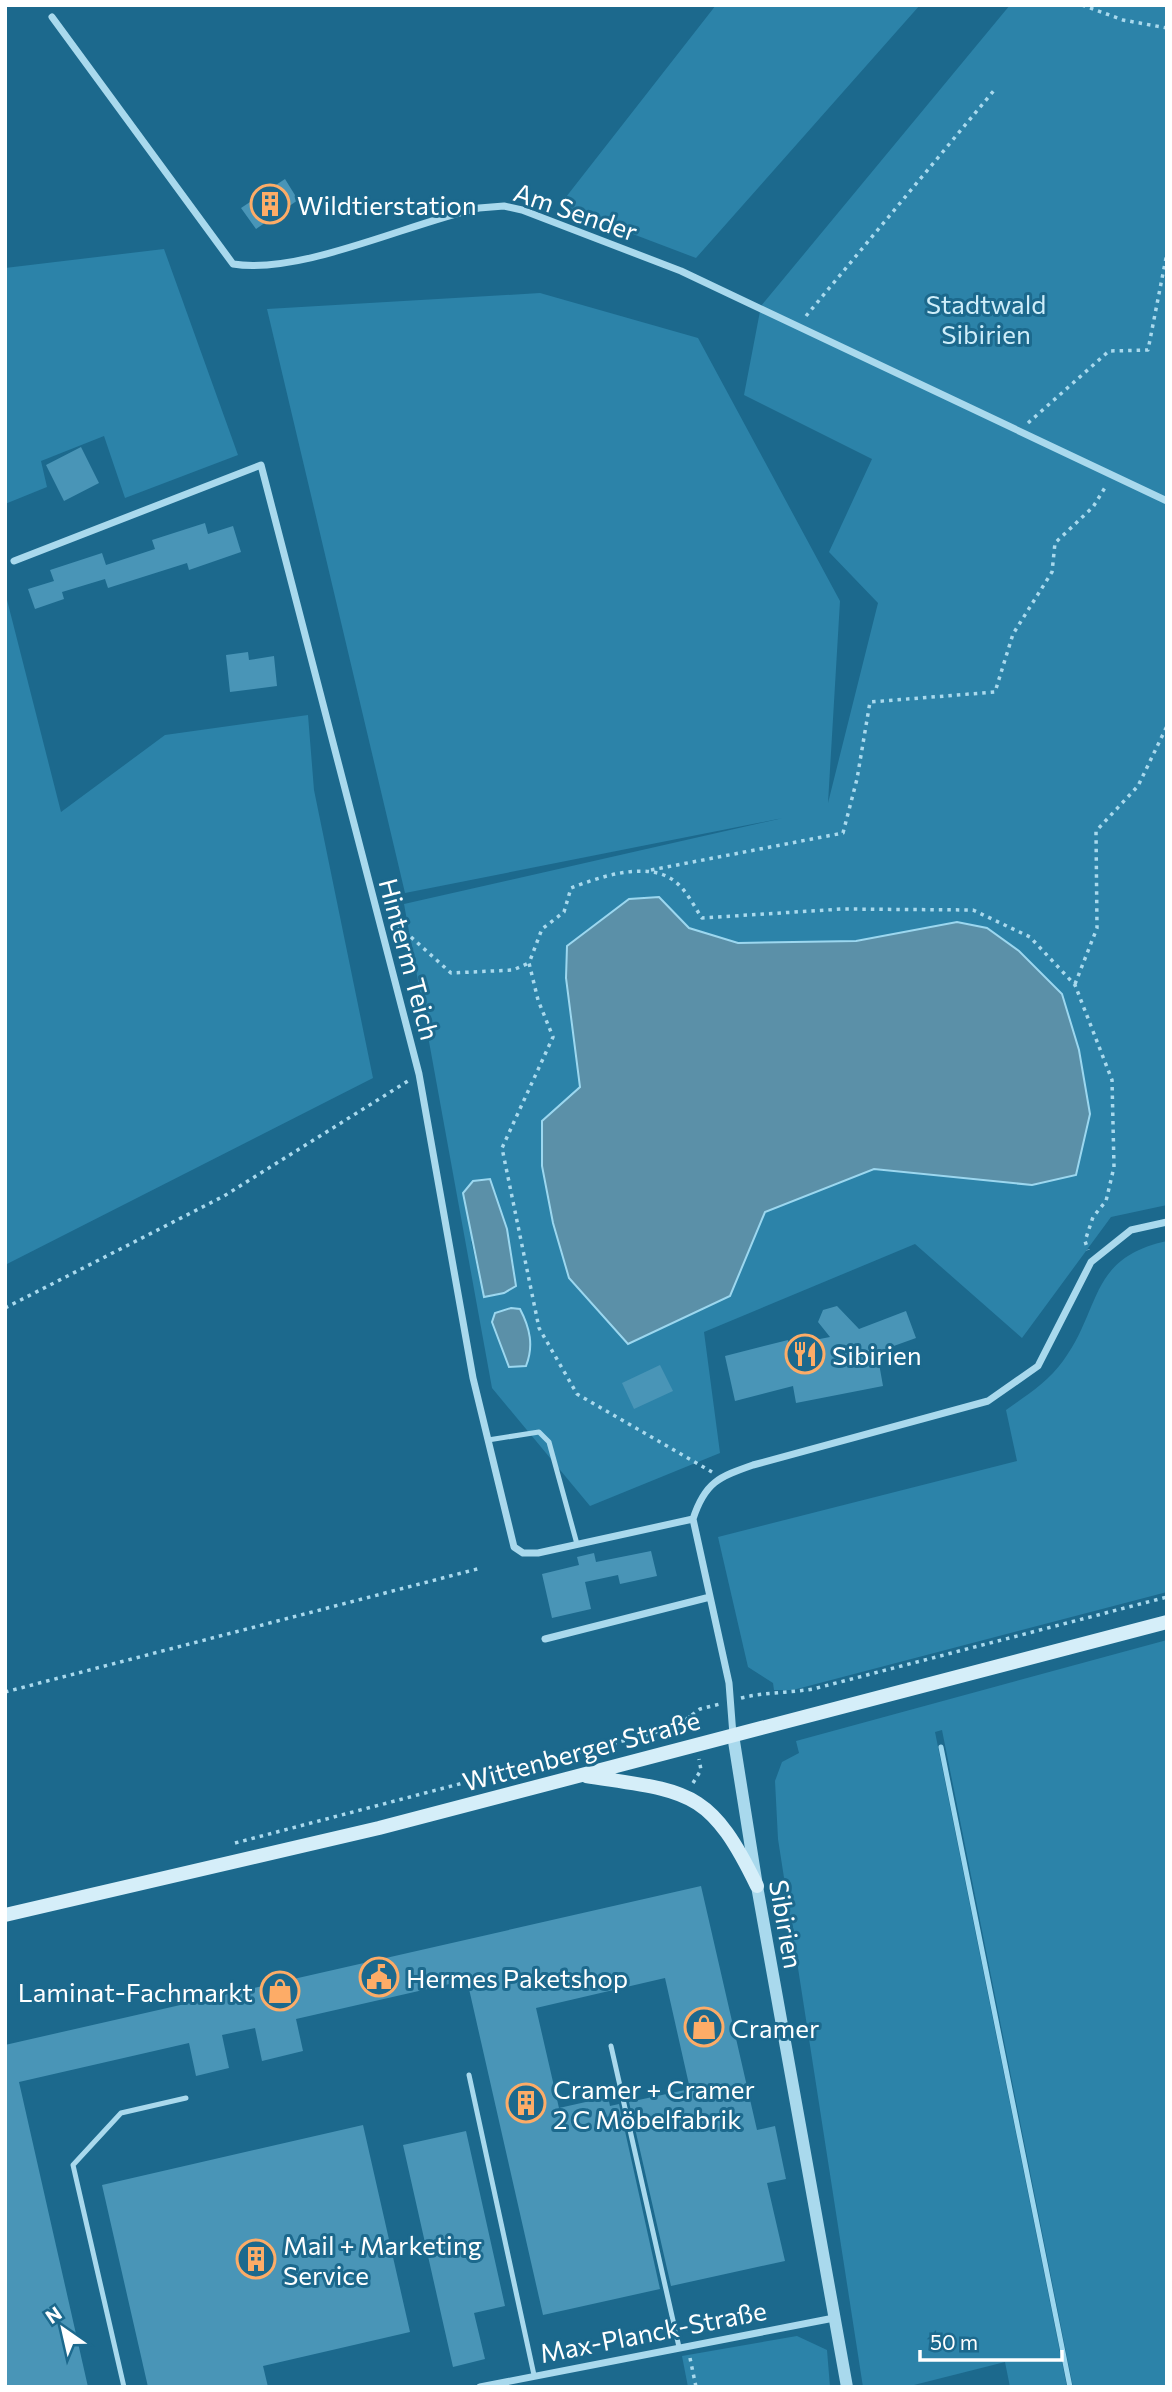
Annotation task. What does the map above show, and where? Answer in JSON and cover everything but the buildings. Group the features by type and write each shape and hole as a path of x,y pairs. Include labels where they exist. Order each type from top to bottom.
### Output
{"main road":[{"name":"Wittenberger Straße","path":"5,1915 379,1829 1167,1622"},
{"path":"578,1775 674,1790 697,1802 719,1820 740,1851 757,1886"}],"street":[{"name":"Am Sender","path":"51,17 233,264 260,265 309,258 452,214 505,206 535,214 681,271 1167,501"},
{"name":"Hinterm Teich","path":"14,561 261,465 372,902 419,1074 472,1378 514,1547 523,1553 538,1553 693,1518"},
{"path":"693,1518 701,1496 720,1476 988,1401 1038,1366 1091,1262 1131,1230 1167,1222"},
{"name":"Sibirien","path":"693,1518 731,1701 733,1735 757,1886 847,2387"},
{"path":"545,1639 709,1597"},
{"name":"Max-Planck-Straße","path":"480,2387 834,2318"}],"lane":[{"path":"5,564 14,561"},
{"path":"488,1440 538,1432 544,1434 550,1442 577,1544"},
{"path":"611,2046 679,2347"},
{"path":"469,2075 534,2375"},
{"path":"124,2387 73,2165 121,2113 186,2098"}],"path":[{"path":"1083,5 1124,20 1167,28"},
{"path":"797,326 996,88"},
{"path":"1019,431 1109,351 1148,350 1167,253"},
{"path":"720,1476 577,1394 539,1328 502,1148 553,1037 538,1000 529,963 542,929 564,912 571,888 598,877 649,871 843,833 858,779 870,702 995,692 1013,634 1052,572 1055,543 1093,507 1112,475"},
{"path":"1167,555 1167,611"},
{"path":"1075,985 1097,928 1096,831 1138,786 1167,726"},
{"path":"649,871 679,884 702,918 842,909 973,910 1030,937 1075,985 1112,1080 1114,1167 1107,1201 1093,1217 1085,1241 1091,1262"},
{"path":"372,902 451,973 513,970 529,963"},
{"path":"5,1308 224,1196 419,1074"},
{"path":"5,1692 481,1567"},
{"path":"234,1843 676,1727 700,1709 762,1692 780,1694 813,1689 1167,1597"},
{"path":"690,1789 701,1770 700,1763"},
{"path":"688,2345 696,2387"}],"green space":[{"path":"716,5 920,5 696,258 559,206"},
{"name":"Stadtwald Sibirien","path":"1010,5 1167,5 1167,1205 1111,1217 1022,1338 915,1244 704,1332 720,1453 590,1506 492,1388 404,904 783,818 405,893 267,309 540,293 698,338 840,601 828,803 878,603 829,552 872,459 744,395 761,306","holes":["957,922 1062,994 1079,1050 1090,1114 1032,1185 874,1169 765,1212 730,1296 542,1122 580,1087 566,978 689,928 738,943 856,941","471,1241 513,1262 516,1285 504,1293 484,1296"]},
{"path":"164,249 238,455 125,498 104,436 41,461 47,487 5,504 5,268"},
{"path":"5,592 61,812 165,735 308,715 314,790 373,1078 5,1265"},
{"path":"1167,1241 1167,1592 793,1690 774,1690 773,1683 748,1667 718,1537 1017,1461 1006,1410 1057,1369 1075,1341 1110,1272 1123,1259 1141,1249"},
{"path":"1167,1640 1167,2387 1073,2387 942,1730 935,1732 1067,2387 1010,2387 1005,2362 906,2387 863,2387 778,1839 775,1781 782,1762 799,1753 796,1741"},
{"path":"797,2336 827,2350 830,2387 688,2387 682,2356"}],"shaded area":[{"path":"659,897 689,928 738,943 856,941 957,922 987,928 1019,951 1062,994 1079,1050 1090,1114 1076,1175 1032,1185 874,1169 765,1212 730,1296 628,1344 569,1278 553,1223 542,1166 542,1121 580,1087 566,978 567,946 629,899"},
{"path":"490,1179 507,1229 516,1286 504,1293 484,1297 463,1193 473,1181"},
{"path":"511,1308 520,1309 528,1330 530,1351 526,1366 509,1367 492,1322 495,1313"}],"waterway":[{"path":"941,1747 1070,2387"}],"place":[{"name":"Wildtierstation","path":"270,204"},
{"name":"Sibirien","path":"805,1354"},
{"name":"Hermes Paketshop","path":"379,1977"},
{"name":"Laminat-Fachmarkt","path":"280,1991"},
{"name":"Cramer","path":"704,2027"},
{"name":"Cramer + Cramer 2 C Möbelfabrik","path":"526,2103"},
{"name":"Mail + Marketing Service","path":"256,2259"}]}
